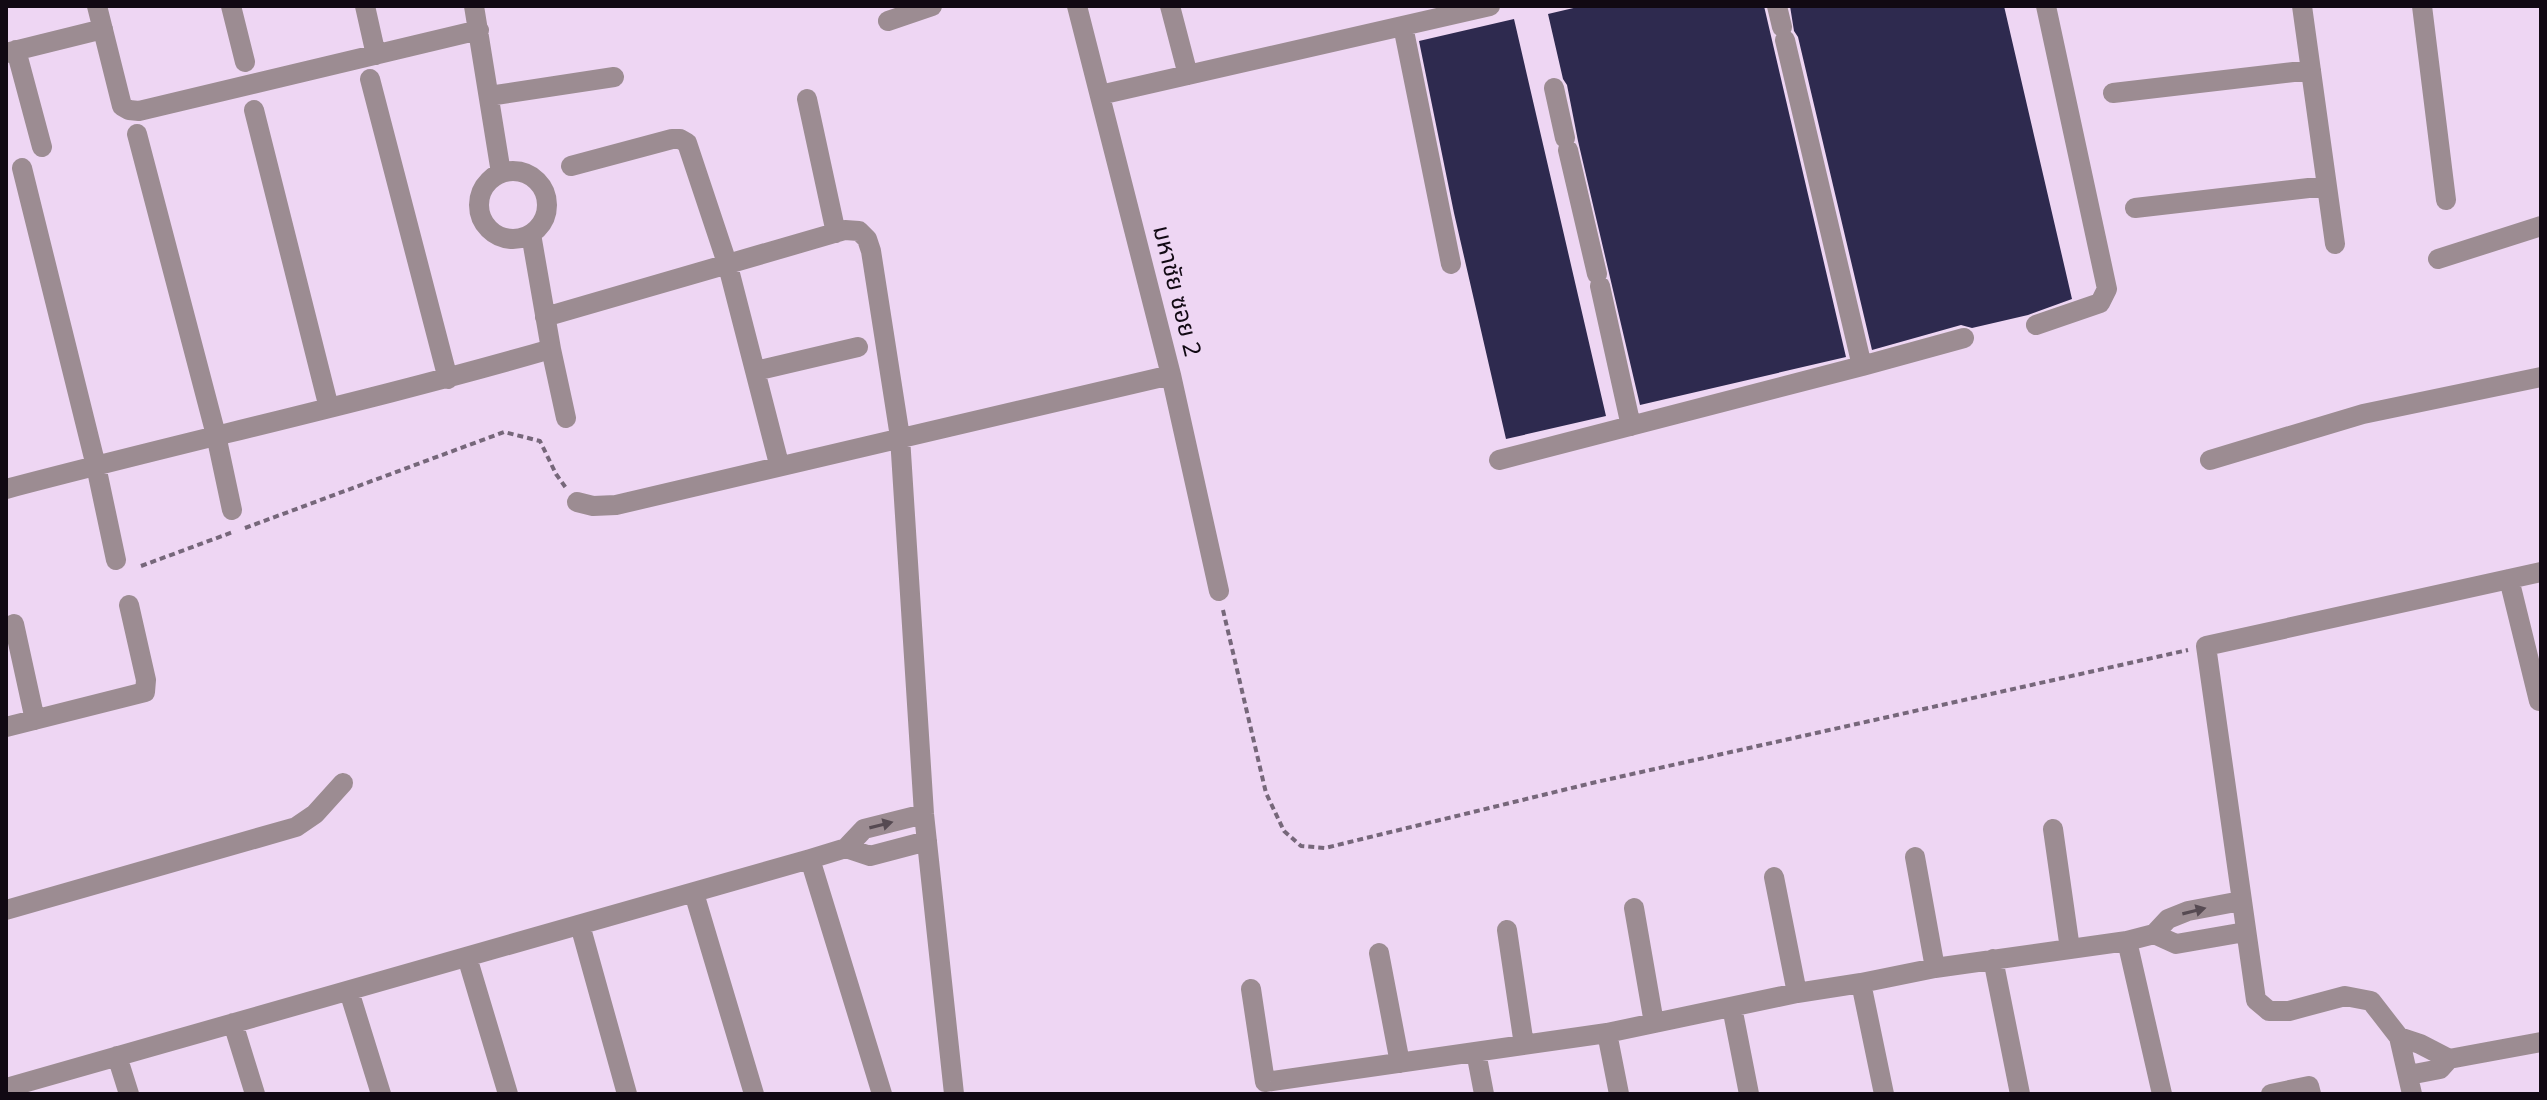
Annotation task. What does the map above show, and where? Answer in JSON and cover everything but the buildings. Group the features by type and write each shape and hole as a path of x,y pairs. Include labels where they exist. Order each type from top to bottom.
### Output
{"street":[{"path":"97,6 122,106 139,111 479,30"},
{"path":"231,6 245,62"},
{"path":"365,6 376,55"},
{"path":"474,6 501,173"},
{"path":"888,21 932,6"},
{"name":"มหาชัย ซอย 2","path":"1077,6 1171,375 1219,591"},
{"path":"1170,6 1188,75"},
{"path":"1100,95 1490,6"},
{"path":"1777,6 1862,366"},
{"path":"2036,325 2100,303 2107,289 2046,6"},
{"path":"2302,6 2335,244"},
{"path":"2422,6 2446,200"},
{"path":"1403,26 1451,264"},
{"path":"42,147 11,52 103,29"},
{"path":"2113,93 2311,70"},
{"path":"489,96 614,77"},
{"path":"370,79 448,379"},
{"path":"1554,88 1631,426"},
{"path":"807,99 836,233"},
{"path":"254,110 329,408"},
{"path":"137,134 216,435 232,510"},
{"path":"571,166 672,139 687,143 728,266 778,460"},
{"path":"22,168 96,466 116,560"},
{"path":"511,170 523,172 541,184 547,206 545,217 531,234 519,239 495,234 480,214 482,189 490,179 501,173 511,170"},
{"path":"2135,208 2326,186"},
{"path":"2438,259 2541,226"},
{"path":"545,317 845,230 859,231 867,239 900,437 924,814 954,1094"},
{"path":"531,234 566,418"},
{"path":"1499,460 1964,338"},
{"path":"756,371 858,347"},
{"path":"6,489 448,379 551,349"},
{"path":"577,502 593,506 616,505 1171,375"},
{"path":"2210,460 2363,414 2541,377"},
{"path":"2541,572 2206,646 2256,1000 2269,1011 2289,1011 2345,996 2371,1001 2399,1037 2410,1085 2440,1069 2449,1059 2541,1042"},
{"path":"2509,579 2539,701"},
{"path":"6,727 145,692 146,680 129,605"},
{"path":"14,624 35,720"},
{"path":"6,910 296,827 315,814 343,783"},
{"path":"6,1088 810,859 846,848 864,829 924,814"},
{"path":"2053,829 2070,949"},
{"path":"846,848 870,856 927,841"},
{"path":"1915,857 1935,968"},
{"path":"810,859 882,1094"},
{"path":"1774,877 1797,993"},
{"path":"694,893 754,1094"},
{"path":"1251,989 1265,1082 1607,1033 1935,968 2127,941 2154,934 2168,919 2178,915 2241,901"},
{"path":"1634,908 1654,1023"},
{"path":"580,925 627,1094"},
{"path":"1507,930 1524,1045"},
{"path":"2154,934 2176,944 2245,932"},
{"path":"2127,941 2162,1094"},
{"path":"1379,953 1400,1063"},
{"path":"467,957 508,1094"},
{"path":"1993,959 2020,1094"},
{"path":"1861,983 1884,1094"},
{"path":"349,991 381,1094"},
{"path":"1732,1007 1749,1094"},
{"path":"233,1023 255,1094"},
{"path":"1607,1033 1619,1094"},
{"path":"2399,1037 2449,1059"},
{"path":"1476,1052 1484,1094"},
{"path":"117,1056 129,1094"},
{"path":"2271,1094 2309,1086 2311,1094"}],"path":[{"path":"141,566 504,432 540,441 556,474 577,502"},
{"path":"1219,591 1266,793 1284,831 1301,846 1325,848 1592,783 2206,646"}]}
